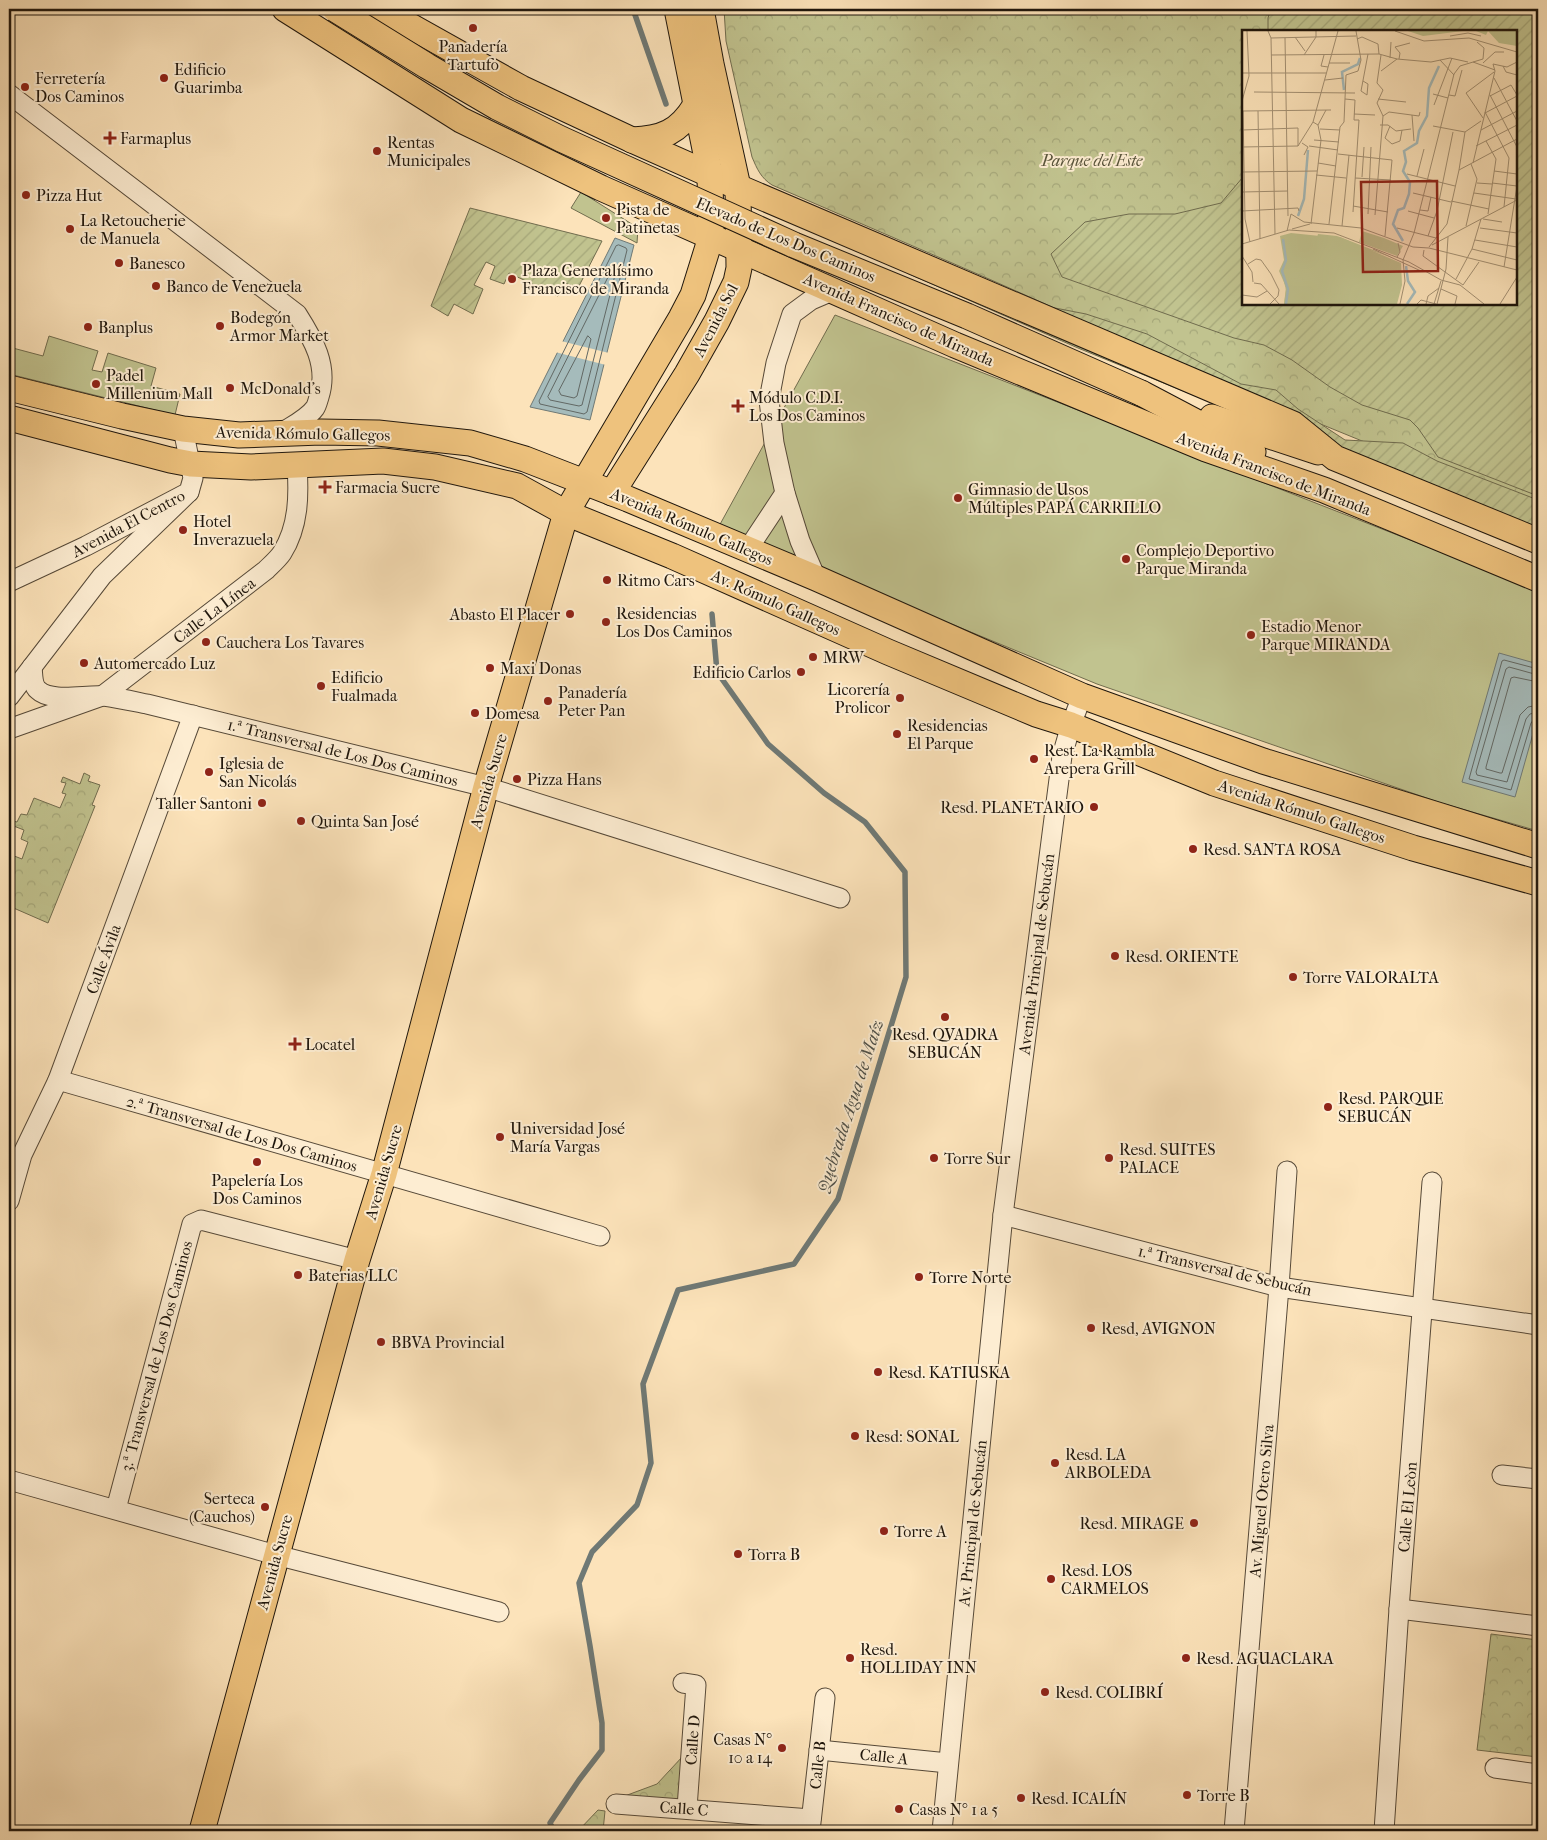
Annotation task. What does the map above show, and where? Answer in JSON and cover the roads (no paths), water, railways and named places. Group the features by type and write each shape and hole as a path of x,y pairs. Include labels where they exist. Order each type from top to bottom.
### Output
{"main road":[{"name":"Avenida Francisco de Miranda","path":"285,9 461,120 601,188 955,345 1206,449 1324,490 1538,579"},
{"name":"Elevado de Los Dos Caminos","path":"335,9 497,107 561,139 794,245 967,316 1141,393 1324,490"},
{"path":"380,9 521,88 628,138 738,188 1293,424 1335,458 1538,541"},
{"name":"Avenida Sol","path":"566,513 682,318 693,295 711,237 710,174 677,9"},
{"name":"Avenida Sol","path":"612,493 687,374 717,321 736,282 739,268 738,188 701,9"},
{"path":"628,138 650,140 666,135 678,127 695,106"},
{"path":"601,188 625,189 628,188 635,177 635,164 628,138"},
{"path":"787,270 762,256 753,246 752,239 758,225 796,212"},
{"name":"Avenida Rómulo Gallegos","path":"9,388 183,429 239,435 349,431 470,442 525,458 584,481 816,578"},
{"name":"Elevado de Los Dos Caminos","path":"1141,393 1335,458"},
{"name":"Avenida Rómulo Gallegos","path":"9,418 191,464 251,467 383,461 435,467 517,486 566,513"},
{"path":"566,513 612,493"},
{"name":"Av. Rómulo Gallegos","path":"566,513 672,556 888,652 1036,714 1070,725"},
{"name":"Avenida Sucre","path":"202,1831 357,1260 384,1174 486,787 566,513"},
{"path":"816,578 1082,696 1263,761 1538,846"},
{"name":"Avenida Rómulo Gallegos","path":"1070,725 1214,782 1413,848 1538,883"}],"street":[{"path":"9,94 297,314 319,356 322,373 321,389 315,407 298,423 280,434"},
{"path":"816,578 800,541 785,493 774,443 769,400 776,363 792,314 811,300 832,291"},
{"name":"Avenida El Centro","path":"9,582 86,546 189,492 193,478 183,429"},
{"name":"Calle La Línea","path":"9,729 102,696 266,570 282,554 295,522 298,504 297,465"},
{"path":"9,697 102,576 189,492"},
{"path":"748,549 785,493"},
{"path":"120,528 132,533 136,543"},
{"path":"86,546 98,546 106,550 108,560 102,576"},
{"name":"1.ª Transversal de Los Dos Caminos","path":"32,667 34,682 38,690 46,694 58,697 102,696 147,704 486,787 840,898"},
{"name":"Avenida Principal de Sebucán","path":"1003,1216 1062,756 1070,725 1082,696"},
{"name":"Calle Ávila","path":"9,1200 22,1155 58,1080 193,715"},
{"name":"2.ª Transversal de Los Dos Caminos","path":"58,1080 600,1236"},
{"name":"Av. Miguel Otero Silva","path":"1234,1831 1287,1171"},
{"name":"Calle El Leòn","path":"1384,1831 1432,1182"},
{"name":"1.ª Transversal de Sebucán","path":"1003,1216 1279,1287 1538,1325"},
{"name":"Av. Principal de Sebucán","path":"942,1831 1003,1216"},
{"name":"3.ª Transversal de Los Dos Caminos","path":"116,1509 192,1224 201,1220 357,1260"},
{"path":"1502,1474 1538,1479"},
{"path":"9,1480 276,1554 499,1612"},
{"path":"1399,1608 1538,1626"},
{"name":"Calle D","path":"683,1683 696,1685 687,1808"},
{"name":"Calle B","path":"810,1825 825,1698"},
{"name":"Calle A","path":"819,1750 948,1763"},
{"path":"1495,1768 1538,1774"},
{"name":"Calle C","path":"616,1804 687,1808 810,1825"}],"water":[{"path":"615,238 634,245 590,420 530,407"},
{"path":"1499,653 1538,664 1538,716 1515,797 1462,782"}],"waterway":[{"path":"633,9 666,104"},
{"name":"Quebrada Agua de Maíz","path":"554,1831 550,1823 602,1750 602,1723 579,1583 592,1552 637,1505 651,1463 643,1384 678,1290 794,1264 838,1199 906,977 905,872 865,822 824,793 768,744 717,672 712,614"}],"place":[{"name":"Panadería Tartufo","path":"473,28"},
{"name":"Edificio Guarimba","path":"164,78"},
{"name":"Ferretería Dos Caminos","path":"25,87"},
{"name":"Farmaplus","path":"110,138"},
{"name":"Rentas Municipales","path":"377,151"},
{"name":"Pizza Hut","path":"26,195"},
{"name":"Pista de Patinetas","path":"606,218"},
{"name":"La Retoucherie de Manuela","path":"70,229"},
{"name":"Banesco","path":"119,263"},
{"name":"Plaza Generalísimo Francisco de Miranda","path":"512,279"},
{"name":"Banco de Venezuela","path":"156,286"},
{"name":"Bodegón Armor Market","path":"220,326"},
{"name":"Banplus","path":"88,327"},
{"name":"Padel Millenium Mall","path":"96,384"},
{"name":"McDonald's","path":"230,388"},
{"name":"Módulo C.D.I. Los Dos Caminos","path":"738,406"},
{"name":"Farmacia Sucre","path":"325,487"},
{"name":"Gimnasio de Usos Múltiples PAPÁ CARRILLO","path":"958,498"},
{"name":"Hotel Inverazuela","path":"183,530"},
{"name":"Complejo Deportivo Parque Miranda","path":"1126,559"},
{"name":"Ritmo Cars","path":"607,580"},
{"name":"Abasto El Placer","path":"570,614"},
{"name":"Residencias Los Dos Caminos","path":"606,622"},
{"name":"Estadio Menor Parque MIRANDA","path":"1251,635"},
{"name":"Cauchera Los Tavares","path":"206,642"},
{"name":"MRW","path":"813,657"},
{"name":"Automercado Luz","path":"84,663"},
{"name":"Maxi Donas","path":"490,668"},
{"name":"Edificio Carlos","path":"801,672"},
{"name":"Edificio Fualmada","path":"321,686"},
{"name":"Licorería Prolicor","path":"900,698"},
{"name":"Panadería Peter Pan","path":"548,701"},
{"name":"Domesa","path":"475,713"},
{"name":"Residencias El Parque","path":"897,734"},
{"name":"Rest. La Rambla Arepera Grill","path":"1034,759"},
{"name":"Iglesia de San Nicolás","path":"209,772"},
{"name":"Pizza Hans","path":"517,779"},
{"name":"Taller Santoni","path":"262,803"},
{"name":"Resd. PLANETARIO","path":"1094,807"},
{"name":"Quinta San José","path":"301,821"},
{"name":"Resd. SANTA ROSA","path":"1193,849"},
{"name":"Resd. ORIENTE","path":"1115,956"},
{"name":"Torre VALORALTA","path":"1293,977"},
{"name":"Resd. QVADRA SEBUCÁN","path":"945,1017"},
{"name":"Locatel","path":"295,1044"},
{"name":"Resd. PARQUE SEBUCÁN","path":"1328,1107"},
{"name":"Universidad José María Vargas","path":"500,1137"},
{"name":"Torre Sur","path":"934,1158"},
{"name":"Resd. SUITES PALACE","path":"1109,1158"},
{"name":"Papelería Los Dos Caminos","path":"257,1162"},
{"name":"Baterias LLC","path":"298,1275"},
{"name":"Torre Norte","path":"919,1277"},
{"name":"Resd, AVIGNON","path":"1091,1328"},
{"name":"BBVA Provincial","path":"381,1342"},
{"name":"Resd. KATIUSKA","path":"878,1372"},
{"name":"Resd: SONAL","path":"855,1436"},
{"name":"Resd. LA ARBOLEDA","path":"1055,1463"},
{"name":"Serteca (Cauchos)","path":"265,1507"},
{"name":"Resd. MIRAGE","path":"1194,1523"},
{"name":"Torre A","path":"884,1531"},
{"name":"Torra B","path":"738,1554"},
{"name":"Resd. LOS CARMELOS","path":"1051,1579"},
{"name":"Resd. HOLLIDAY INN","path":"850,1658"},
{"name":"Resd. AGUACLARA","path":"1186,1658"},
{"name":"Resd. COLIBRÍ","path":"1045,1692"},
{"name":"Casas N° 10 a 14","path":"782,1748"},
{"name":"Torre B","path":"1187,1795"},
{"name":"Resd. ICALÍN","path":"1021,1798"},
{"name":"Casas N° 1 a 5","path":"899,1809"}],"park label":[{"name":"Parque del Este","path":"1092,160"}]}
